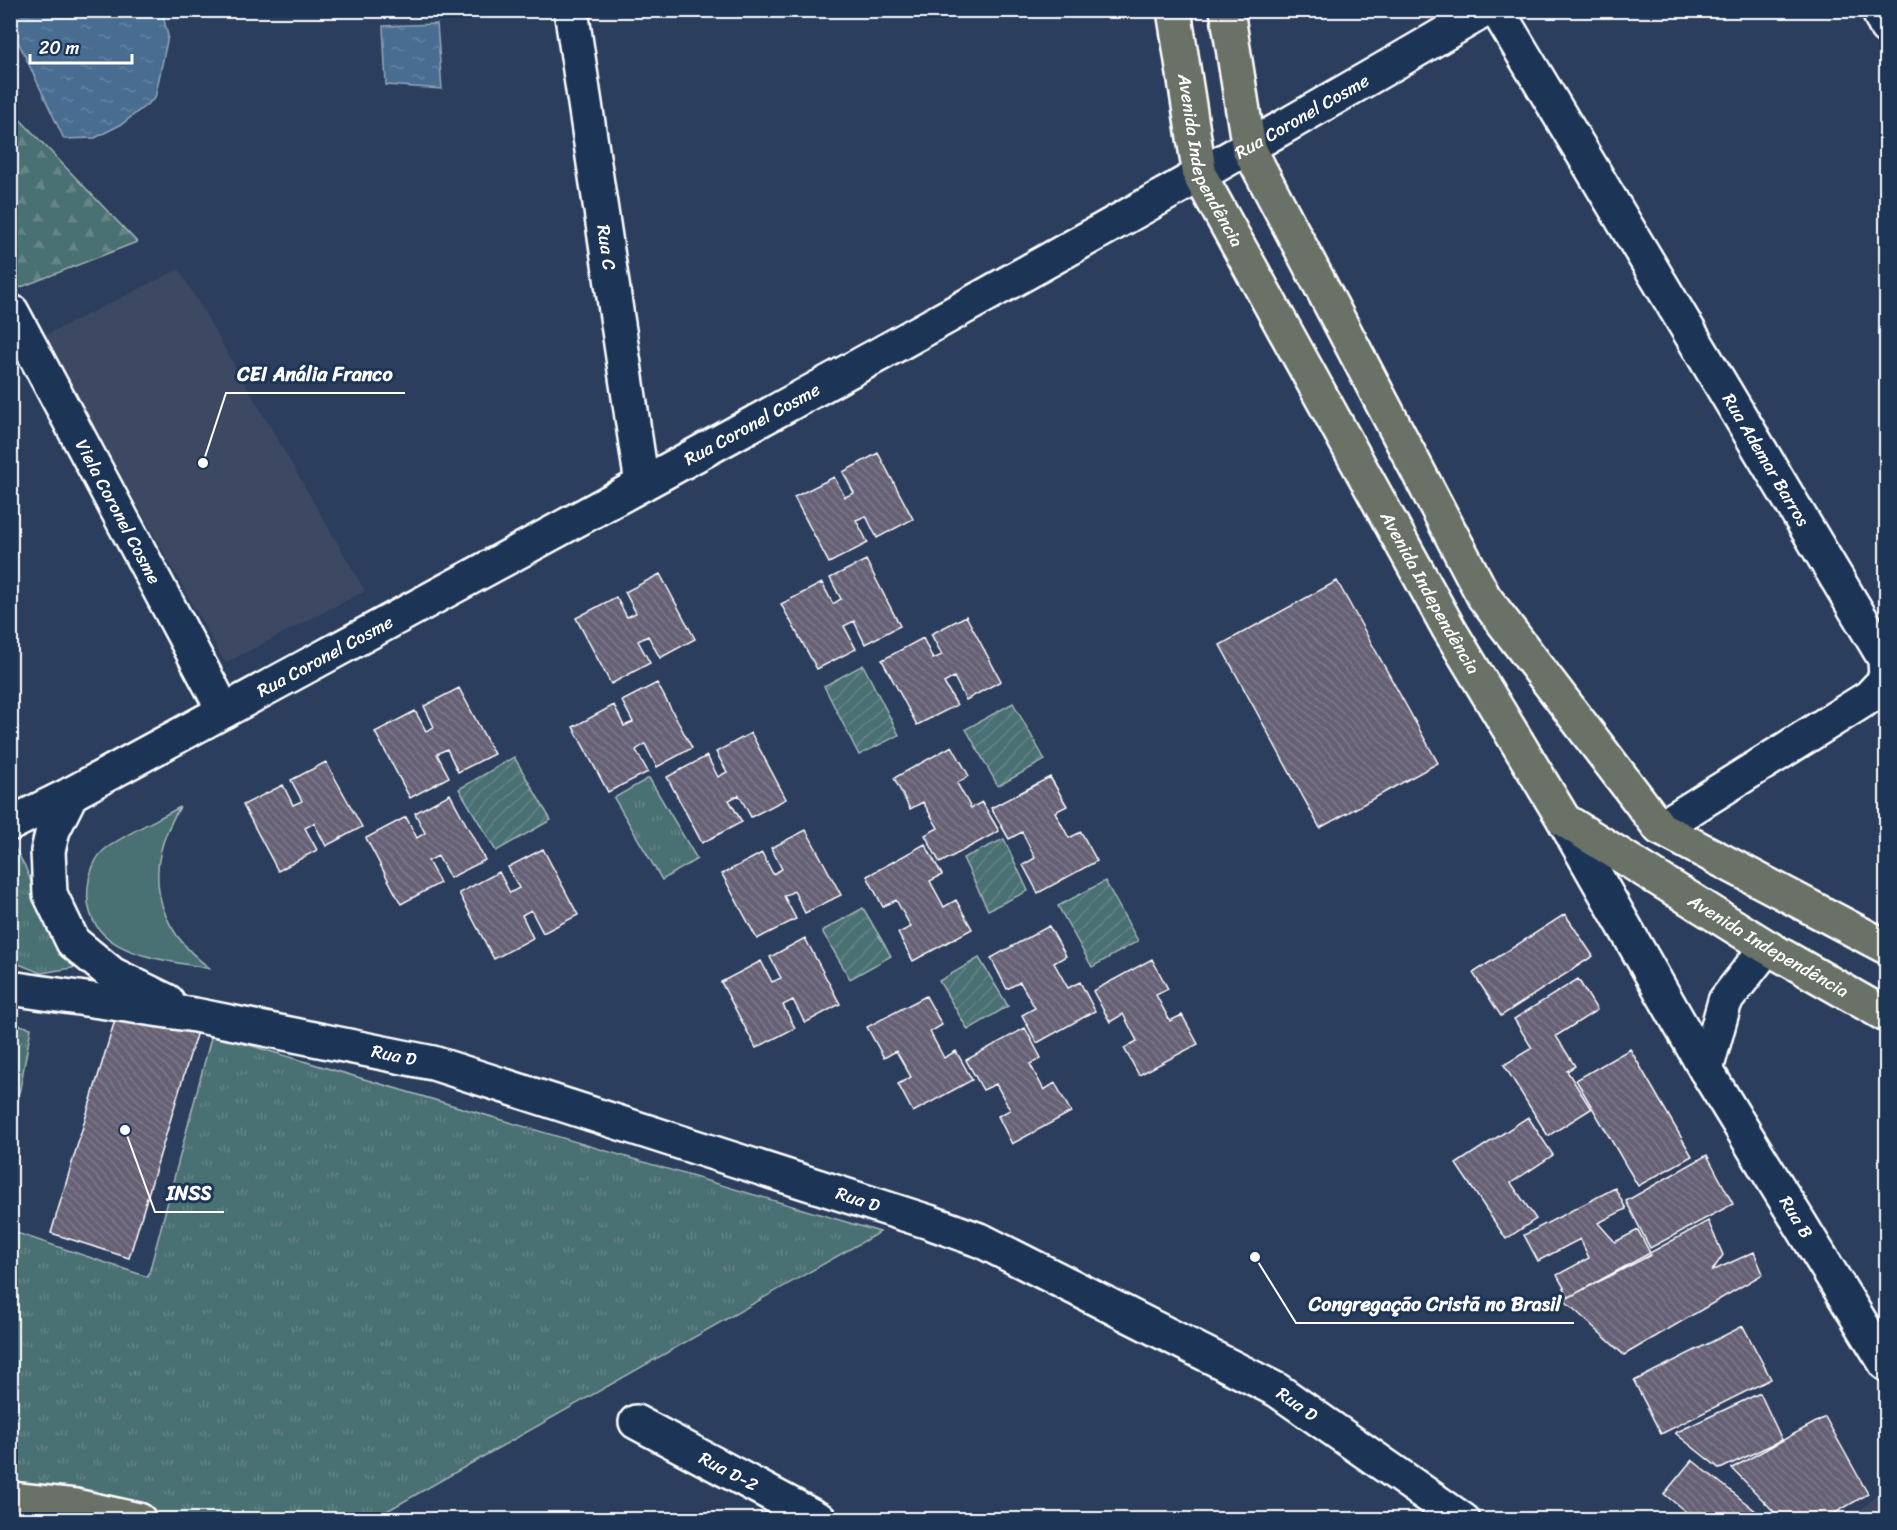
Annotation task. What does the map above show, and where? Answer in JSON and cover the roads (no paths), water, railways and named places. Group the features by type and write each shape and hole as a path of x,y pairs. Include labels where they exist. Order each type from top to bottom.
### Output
{"main road":[{"name":"Avenida Independência","path":"1174,10 1200,176 1449,629 1564,820 1767,947 1887,1015"},
{"name":"Avenida Independência","path":"1227,10 1249,149 1484,597 1660,828 1887,947"},
{"path":"1449,629 1484,597"},
{"path":"10,1499 76,1506 140,1520"}],"street":[{"name":"Rua C","path":"571,10 642,484"},
{"name":"Rua Coronel Cosme","path":"10,824 71,794 642,484 1249,149 1485,10"},
{"name":"Rua Ademar Barros","path":"1497,10 1885,659 1886,680 1869,697 1660,828"},
{"path":"1878,10 1887,27"},
{"name":"Viela Coronel Cosme","path":"12,312 224,711"},
{"name":"Rua D","path":"71,794 53,830 48,851 50,894 73,942 112,974 195,1015"},
{"name":"Rua B","path":"1564,820 1706,1070 1887,1364"},
{"path":"1706,1070 1725,1000 1767,947"},
{"name":"Rua D","path":"10,988 195,1015 433,1063 930,1222 982,1241 1277,1390 1463,1520"},
{"name":"Rua D-2","path":"636,1422 820,1520"}],"water":[{"path":"10,11 162,11 168,36 155,98 122,124 95,138 64,139 15,35"},
{"path":"437,24 442,89 386,85 383,26"}],"place":[{"name":"CEI Anália Franco","path":"203,463"},
{"name":"INSS","path":"125,1130"},
{"name":"Congregação Cristã no Brasil","path":"1255,1257"}]}
